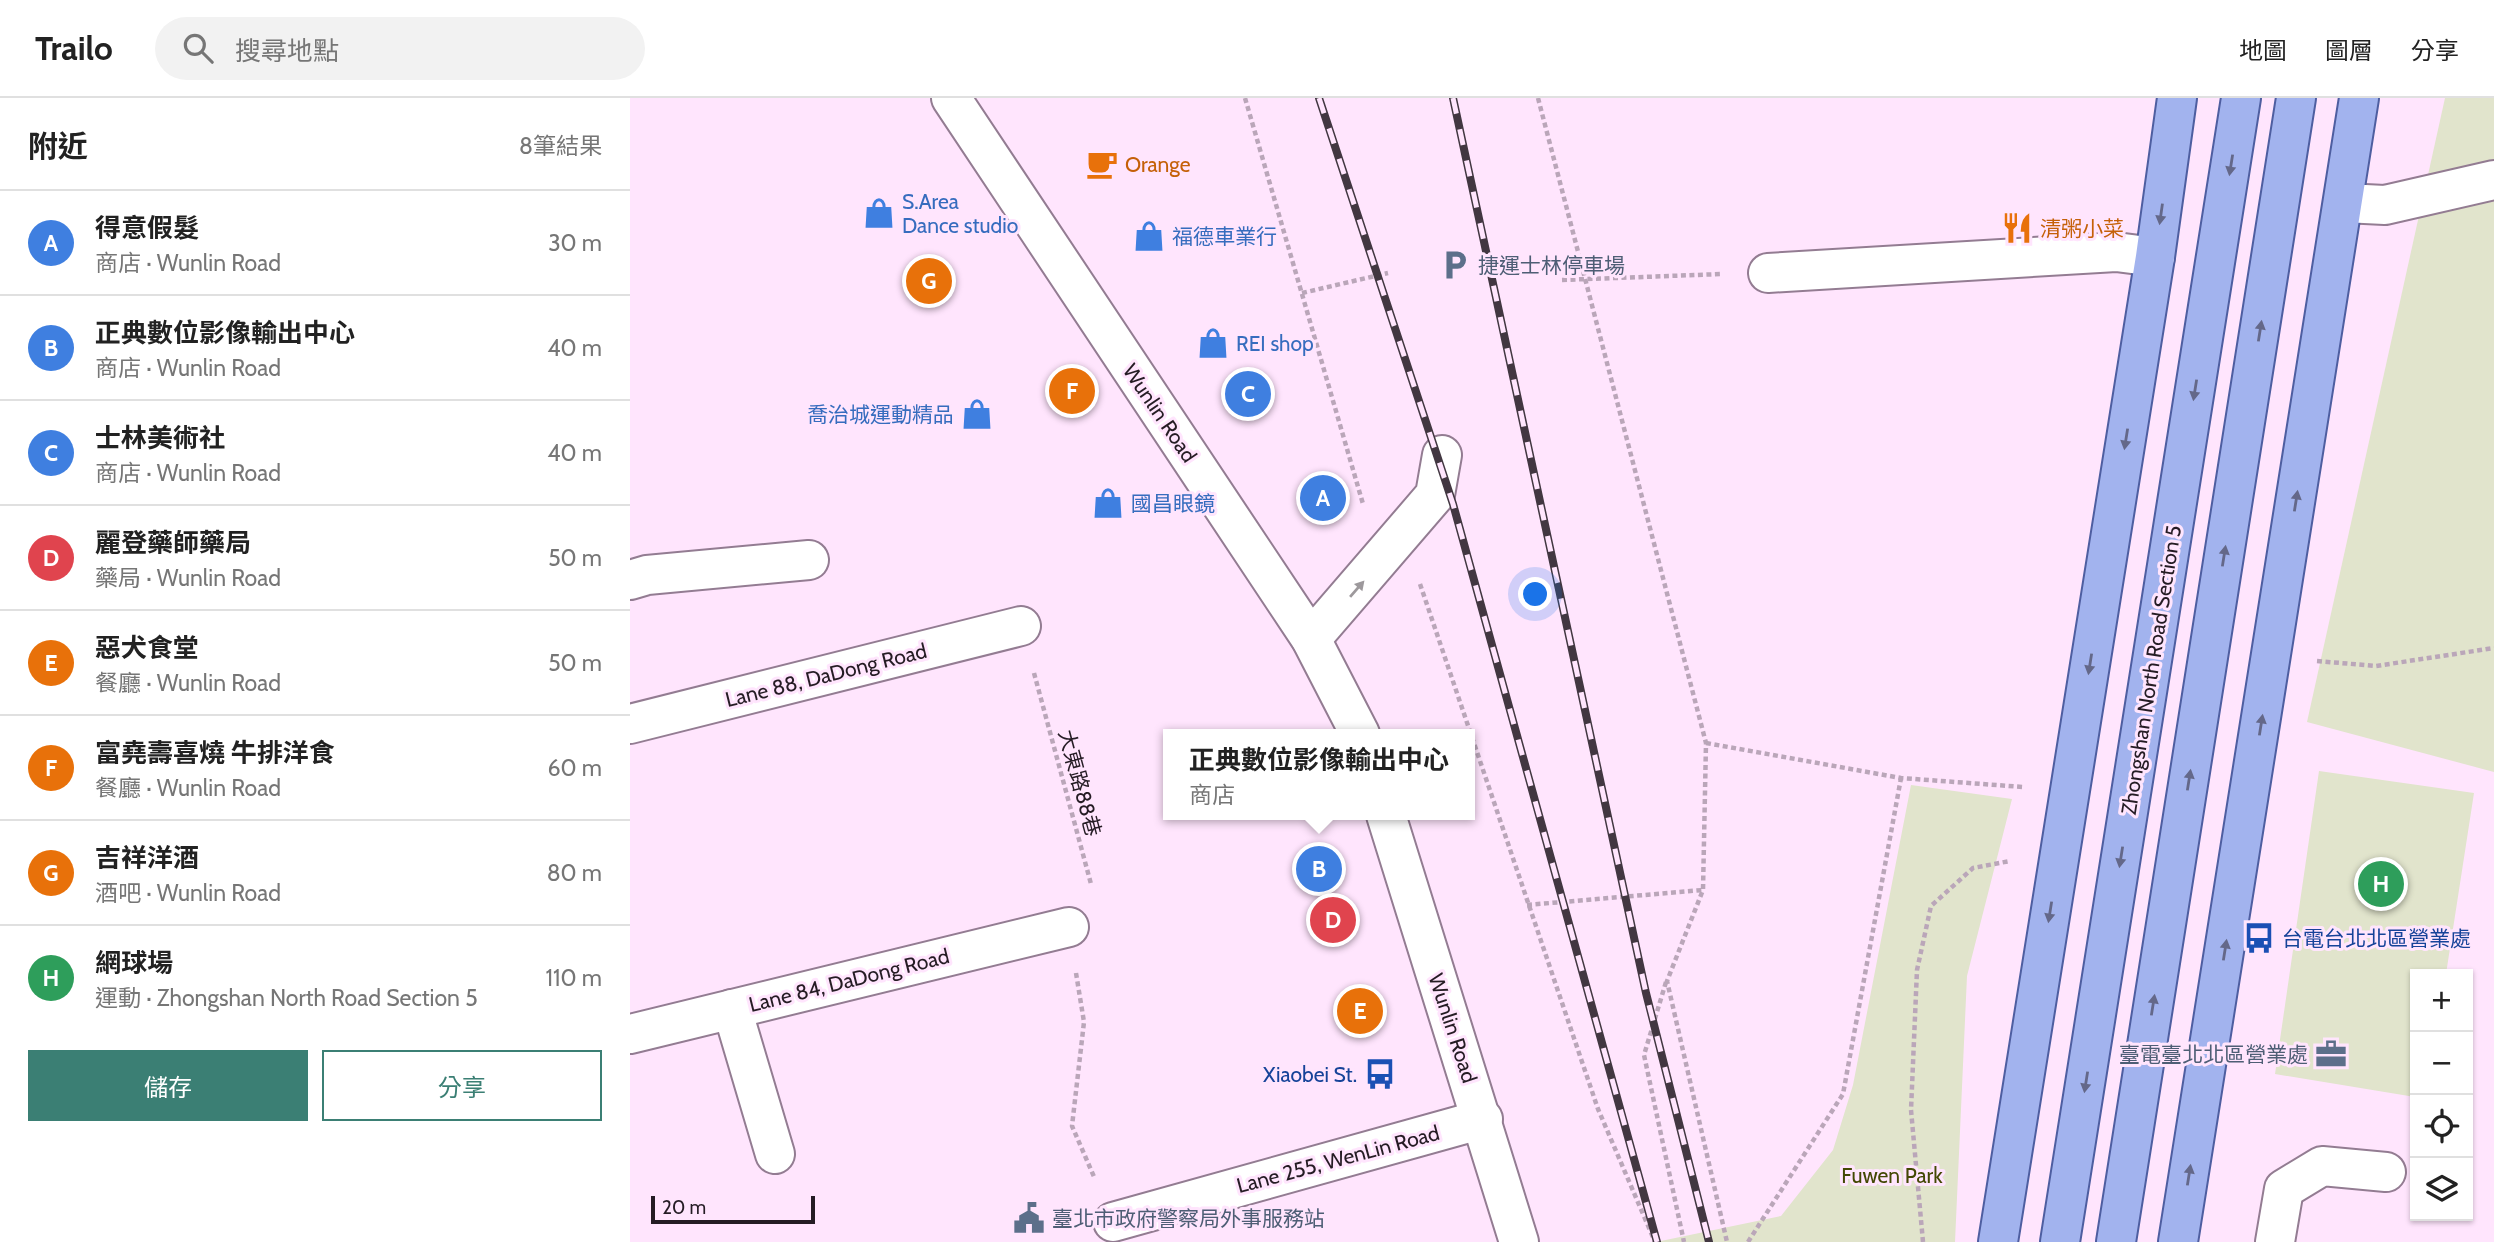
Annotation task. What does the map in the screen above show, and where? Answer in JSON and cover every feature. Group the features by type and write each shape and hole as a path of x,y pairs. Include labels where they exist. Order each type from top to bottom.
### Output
{"main road":[{"path":"1998,1242 2155,257 2176,98"},
{"name":"Zhongshan North Road Section 5","path":"2060,1242 2241,98"},
{"path":"2116,1242 2296,98"},
{"path":"2178,1242 2359,98"}],"street":[{"name":"Wunlin Road","path":"951,98 1311,639 1357,729"},
{"path":"2344,203 2385,205 2494,180"},
{"path":"1768,272 2116,252 2155,257"},
{"path":"1311,639 1435,495 1442,454"},
{"path":"630,580 809,560"},
{"name":"Lane 88, DaDong Road","path":"630,724 1021,626"},
{"name":"Wunlin Road","path":"1388,820 1483,1119 1519,1242"},
{"name":"Lane 84, DaDong Road","path":"630,1034 1069,927"},
{"path":"732,1009 775,1154"},
{"name":"Lane 255, WenLin Road","path":"1113,1222 1483,1119"},
{"path":"2275,1242 2284,1189 2322,1166 2386,1172"}],"path":[{"path":"1245,98 1367,516 1403,533 1468,729"},
{"path":"1538,98 1706,743 1703,890 1667,981 1644,1055 1684,1242"},
{"path":"1302,293 1388,272"},
{"path":"1562,280 1768,272"},
{"name":"大東路88巷","path":"1021,626 1100,916 1069,927"},
{"path":"2314,661 2376,666 2494,648"},
{"path":"1706,743 1901,778 2025,788"},
{"path":"1475,749 1598,1109 1655,1242"},
{"path":"1748,1242 1843,1094 1901,778"},
{"path":"1923,1242 1911,1110 1917,970 1931,906 1973,868 2012,861"},
{"path":"1527,905 1703,890"},
{"path":"1069,927 1084,1023 1072,1126 1113,1222"},
{"path":"1667,981 1727,1242"}],"green space":[{"path":"2445,98 2494,98 2494,772 2307,722"},
{"path":"2319,771 2474,793 2447,969 2410,969 2410,1096 2275,1074"},
{"name":"Fuwen Park","path":"1911,785 2012,799 1967,976 1955,1242 1656,1242 1781,1216 1833,1150 1853,1085"}],"railway":[{"path":"1319,98 1453,504 1657,1242"},
{"path":"1453,98 1646,993 1709,1242"}],"place":[{"name":"Orange","path":"1102,164"},
{"name":"S.Area Dance studio","path":"879,213"},
{"name":"清粥小菜","path":"2017,228"},
{"name":"福德車業行","path":"1149,236"},
{"name":"捷運士林停車場","path":"1455,265"},
{"name":"吉祥洋酒","path":"929,281"},
{"name":"REI shop","path":"1213,343"},
{"name":"富堯壽喜燒 牛排洋食","path":"1072,391"},
{"name":"士林美術社","path":"1248,394"},
{"name":"喬治城運動精品","path":"977,414"},
{"name":"得意假髮","path":"1323,498"},
{"name":"國昌眼鏡","path":"1108,503"},
{"name":"正典數位影像輸出中心","path":"1319,869"},
{"name":"網球場","path":"2381,884"},
{"name":"麗登藥師藥局","path":"1333,920"},
{"name":"台電台北北區營業處","path":"2259,938"},
{"name":"惡犬食堂","path":"1360,1011"},
{"name":"臺電臺北北區營業處","path":"2331,1054"},
{"name":"Xiaobei St.","path":"1380,1074"},
{"name":"臺北市政府警察局外事服務站","path":"1029,1218"}]}
